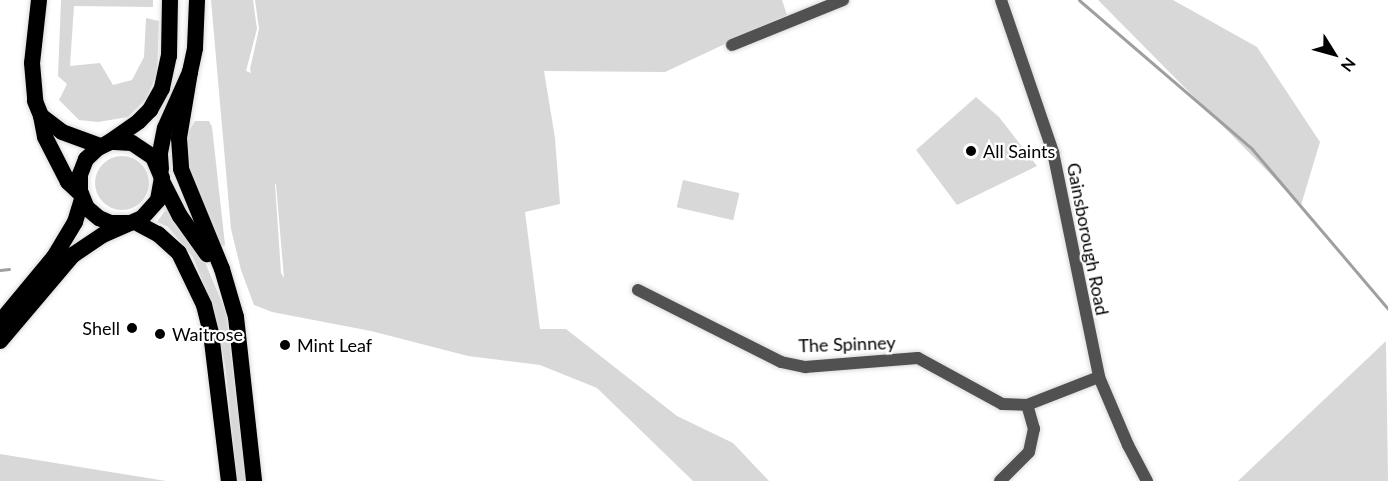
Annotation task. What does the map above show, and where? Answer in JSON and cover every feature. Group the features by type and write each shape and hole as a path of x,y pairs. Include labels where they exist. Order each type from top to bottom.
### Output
{"highway":[{"path":"39,0 32,84 45,137 70,186 99,218 113,223 132,222 158,234 179,253 204,304 211,333 229,481"},
{"path":"0,322 54,257 75,222 81,196 79,178 90,154 139,121 150,110 162,88 169,56 170,0"},
{"path":"197,0 197,27 178,138 181,169 236,317 254,481"},
{"path":"0,341 73,255 90,242 145,216 156,204 162,178 160,153 165,128 190,72"},
{"path":"41,116 62,132 104,145 125,141 142,147 153,157 180,216 208,256 229,293"}],"street":[{"path":"732,45 843,0"},
{"name":"Gainsborough Road","path":"1001,0 1053,152 1099,377 1128,445 1147,481"},
{"name":"The Spinney","path":"638,290 782,362 805,367 918,358 1002,404 1027,405 1099,377"},
{"path":"1000,481 1029,452 1034,429 1027,405"}],"shaded area":[{"path":"61,0 153,0 153,7 74,6 70,66 100,63 113,85 132,80 144,57 146,18 159,21 157,74 146,99 128,117 98,122 79,120 59,100 67,84 58,76"},
{"path":"211,0 253,0 257,29 246,71 251,73 259,29 255,0 782,0 787,15 665,72 544,71 555,138 560,204 525,212 540,329 566,329 677,416 733,443 769,481 693,481 597,388 540,365 468,356 371,331 272,312 254,305 241,270 231,229","holes":["276,184 284,278 281,273"]},
{"path":"1098,0 1173,0 1257,47 1320,142 1301,205"},
{"path":"976,97 999,117 1037,166 957,205 916,150"},
{"path":"195,121 209,121 212,127 225,245 217,248 184,162 189,131"},
{"path":"117,156 127,156 137,160 145,168 149,183 145,198 137,206 127,210 117,210 107,206 99,198 95,188 95,178 99,168 107,160"},
{"path":"683,180 740,193 733,220 677,207"},
{"path":"167,208 202,255 226,312 246,481 237,481 225,365 212,305 193,257 168,227 157,222"},
{"path":"1386,341 1388,481 1238,481"},
{"path":"0,454 166,481 0,481"}],"waterway":[{"path":"1079,0 1252,149 1388,309"},
{"path":"0,270 9,269"}],"place":[{"name":"All Saints","path":"971,151"},
{"name":"Shell","path":"132,328"},
{"name":"Waitrose","path":"160,334"},
{"name":"Mint Leaf","path":"285,345"}]}
